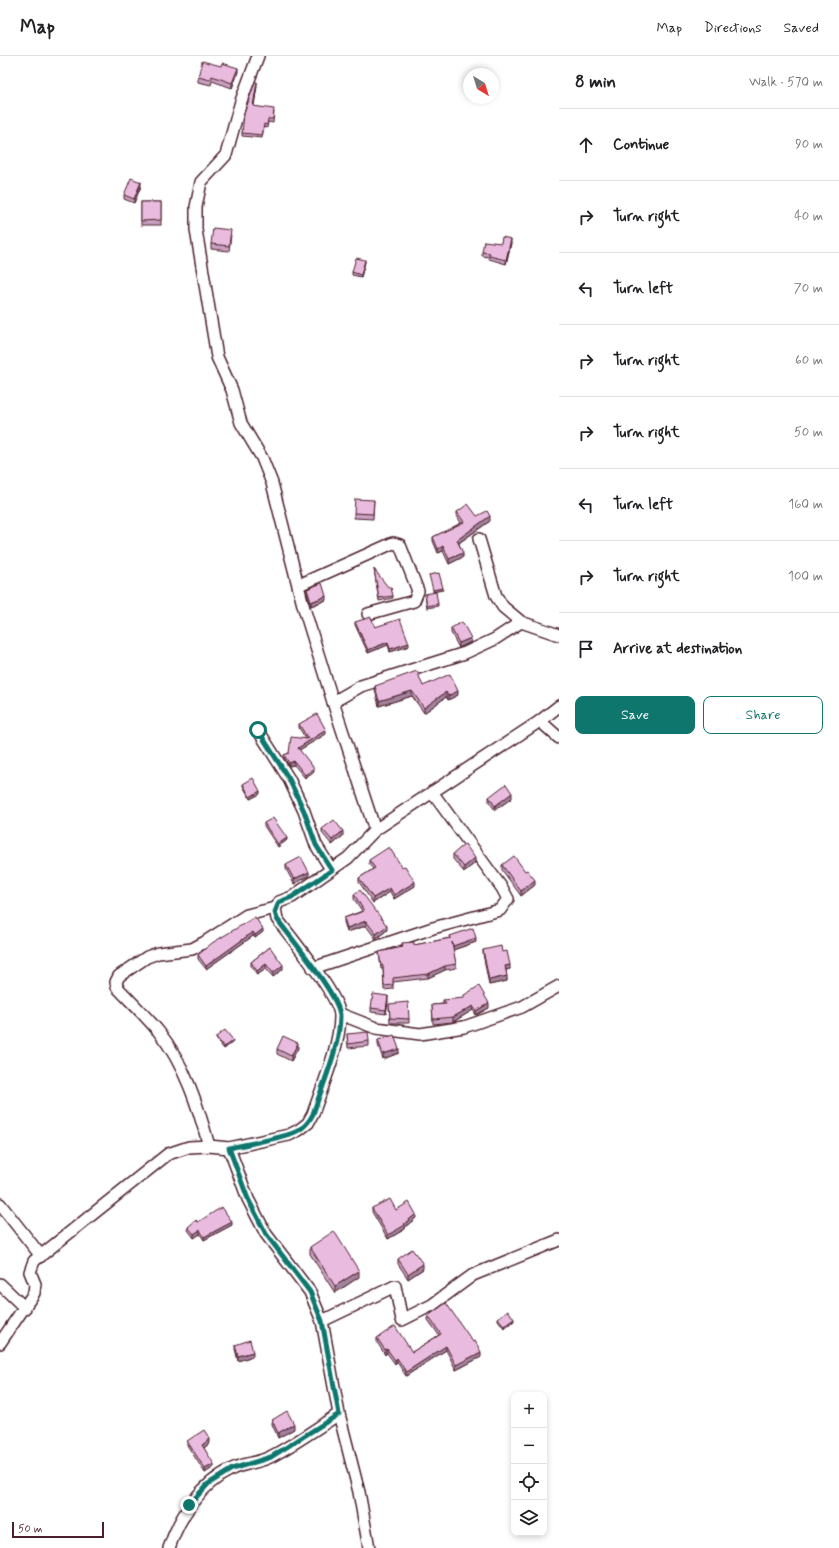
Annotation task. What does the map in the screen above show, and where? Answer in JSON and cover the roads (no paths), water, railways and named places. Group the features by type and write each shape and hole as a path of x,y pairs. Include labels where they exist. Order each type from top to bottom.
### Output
{"street":[{"path":"258,56 241,101 226,155 199,186 196,207 196,230 217,358 232,390 241,423 262,458 272,483 299,585 333,702 375,830"},
{"path":"479,540 496,596 503,607 521,622 559,635"},
{"path":"299,585 393,543 400,544 418,592 418,596 414,601 368,614"},
{"path":"333,702 360,686 465,653 495,639 521,622"},
{"path":"210,1146 199,1110 182,1069 159,1033 117,988 116,982 119,976 147,957 158,953 192,949 247,915 275,908 279,902 292,897 348,858 375,830 540,721 559,706"},
{"path":"540,721 559,738"},
{"path":"258,730 289,779 304,811 316,845 332,870"},
{"path":"313,968 433,928 500,910 504,906 508,899 502,888 432,792"},
{"path":"0,1343 32,1297 35,1289 31,1268 34,1262 168,1154 188,1147 210,1146 229,1148 289,1135 308,1123 313,1114 336,1044 340,1014 329,988 277,919 275,908"},
{"path":"340,1014 376,1028 420,1034 464,1026 522,1007 559,986"},
{"path":"229,1148 251,1206 266,1234 310,1292 322,1321 339,1414 359,1492 369,1548"},
{"path":"0,1204 41,1256"},
{"path":"322,1321 395,1286 402,1320 432,1305 473,1275 559,1240"},
{"path":"0,1284 25,1308"},
{"path":"169,1548 175,1532 189,1505 208,1484 232,1469 271,1457 339,1414"}]}
